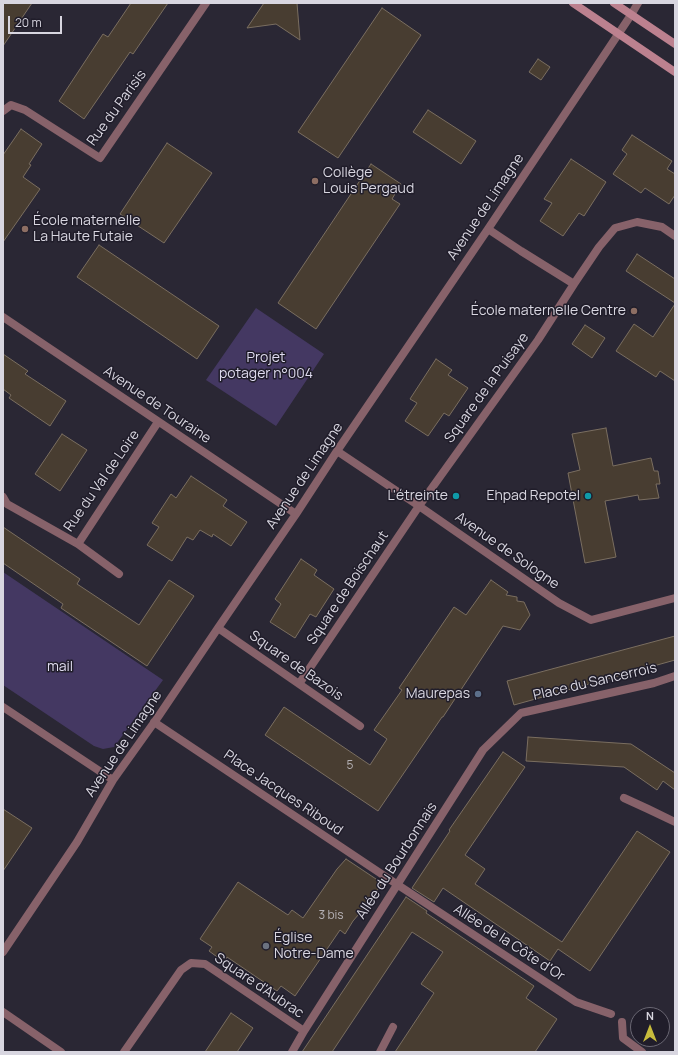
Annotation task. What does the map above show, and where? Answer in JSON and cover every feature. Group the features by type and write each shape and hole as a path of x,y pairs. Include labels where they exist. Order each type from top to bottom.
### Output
{"street":[{"name":"Rue du Parisis","path":"3,110 11,105 25,110 100,158 206,3"},
{"path":"573,3 675,72"},
{"path":"614,3 675,44"},
{"name":"Avenue de Limagne","path":"3,952 77,842 113,780 296,514 638,3"},
{"name":"Square de la Puisaye","path":"419,506 538,340 599,247 615,228 637,222 662,227 675,236"},
{"path":"488,228 521,251 574,284"},
{"name":"Avenue de Touraine","path":"3,317 296,514"},
{"name":"Rue du Val de Loire","path":"3,497 7,504 78,544 158,422"},
{"name":"Avenue de Sologne","path":"337,451 559,603 591,620 675,598"},
{"name":"Square de Boischaut","path":"299,684 419,506"},
{"path":"78,544 119,574"},
{"name":"Square de Bazois","path":"218,628 360,726"},
{"name":"Place du Sancerrois","path":"521,713 654,683 675,676"},
{"path":"3,707 113,780"},
{"name":"Allée du Bourbonnais","path":"292,1052 483,750 521,713"},
{"name":"Place Jacques Riboud","path":"154,722 398,885"},
{"path":"624,798 675,822"},
{"name":"Allée de la Côte d'Or","path":"398,885 576,1002 611,1014"},
{"name":"Square d'Aubrac","path":"124,1052 181,970 191,963 205,964 304,1031"},
{"path":"3,1012 61,1052"},
{"path":"622,1022 623,1038 642,1052"},
{"path":"380,1052 393,1027"}],"green space":[{"name":"Projet potager n°004","path":"256,308 324,354 276,426 206,380"},
{"name":"mail","path":"3,572 163,680 114,747 103,749 94,746 3,685"}],"building":[{"path":"3,3 32,3 3,46"},
{"path":"131,3 168,3 133,54 130,52 84,119 59,101 103,34 108,37"},
{"path":"264,3 297,3 300,40 276,24 247,28"},
{"path":"382,8 421,35 338,158 298,132"},
{"path":"538,59 550,67 541,80 529,72"},
{"path":"428,110 476,141 461,164 413,132"},
{"path":"21,129 42,144 29,164 31,165 23,177 40,189 3,242 3,155"},
{"path":"632,135 672,161 667,169 675,174 675,195 669,204 645,188 641,193 613,174 627,154 622,150"},
{"path":"167,143 212,173 164,243 120,214"},
{"path":"571,159 606,182 584,216 579,213 563,236 540,221 552,203 544,199"},
{"path":"371,164 401,184 392,199 400,204 316,329 278,303"},
{"path":"99,245 219,326 197,359 77,277"},
{"path":"637,254 675,279 675,303 626,271"},
{"path":"675,304 675,381 660,371 656,377 616,351 634,324 653,337"},
{"path":"585,325 605,338 592,358 572,344"},
{"path":"3,354 28,371 25,374 66,401 50,426 9,398 11,395 3,389"},
{"path":"436,359 452,370 448,375 468,388 449,416 444,413 428,436 405,421 417,403 410,399"},
{"name":"Ehpad Repotel","path":"606,428 613,466 651,458 654,471 658,471 660,484 656,484 659,498 639,500 638,495 605,501 616,557 585,563 568,473 580,470 572,434"},
{"path":"62,434 87,450 60,491 35,474"},
{"path":"191,476 227,500 223,506 247,522 231,546 213,534 212,537 200,530 193,540 187,537 172,561 147,545 159,527 152,523 171,494 176,498"},
{"path":"3,527 80,579 77,584 139,625 169,580 194,596 147,666 61,608 63,604 3,563"},
{"path":"301,559 317,570 314,575 334,589 316,617 310,614 295,638 270,622 281,604 275,599"},
{"path":"491,580 508,592 506,595 517,597 517,601 524,602 530,615 520,630 503,626 443,717 378,811 265,735 284,707 370,765 387,739 374,730 402,690 399,688 454,607 466,615"},
{"path":"675,636 675,660 514,705 507,681"},
{"path":"528,737 631,744 675,773 675,790 663,781 657,790 624,767 526,761"},
{"path":"503,752 525,767 465,855 485,869 475,884 562,942 637,831 670,852 590,971 558,949 550,961 443,888 434,902 412,888 450,831 449,830"},
{"path":"3,809 32,828 3,871"},
{"path":"346,859 382,883 345,934 340,930 295,996 281,986 277,991 227,957 224,962 209,951 212,947 200,939 238,882 288,915 292,910 303,918 337,869"},
{"path":"406,897 427,911 426,913 534,986 526,998 557,1019 535,1052 395,1052 434,993 421,984 443,952 412,932 332,1052 302,1052"},
{"path":"231,1013 253,1028 237,1052 205,1052"}],"place":[{"name":"Collège Louis Pergaud","path":"315,181"},
{"name":"École maternelle La Haute Futaie","path":"25,229"},
{"name":"École maternelle Centre","path":"634,311"},
{"name":"L'étreinte","path":"456,496"},
{"name":"Ehpad Repotel","path":"588,496"},
{"name":"Maurepas","path":"478,694"},
{"name":"Église Notre-Dame","path":"266,946"}]}
